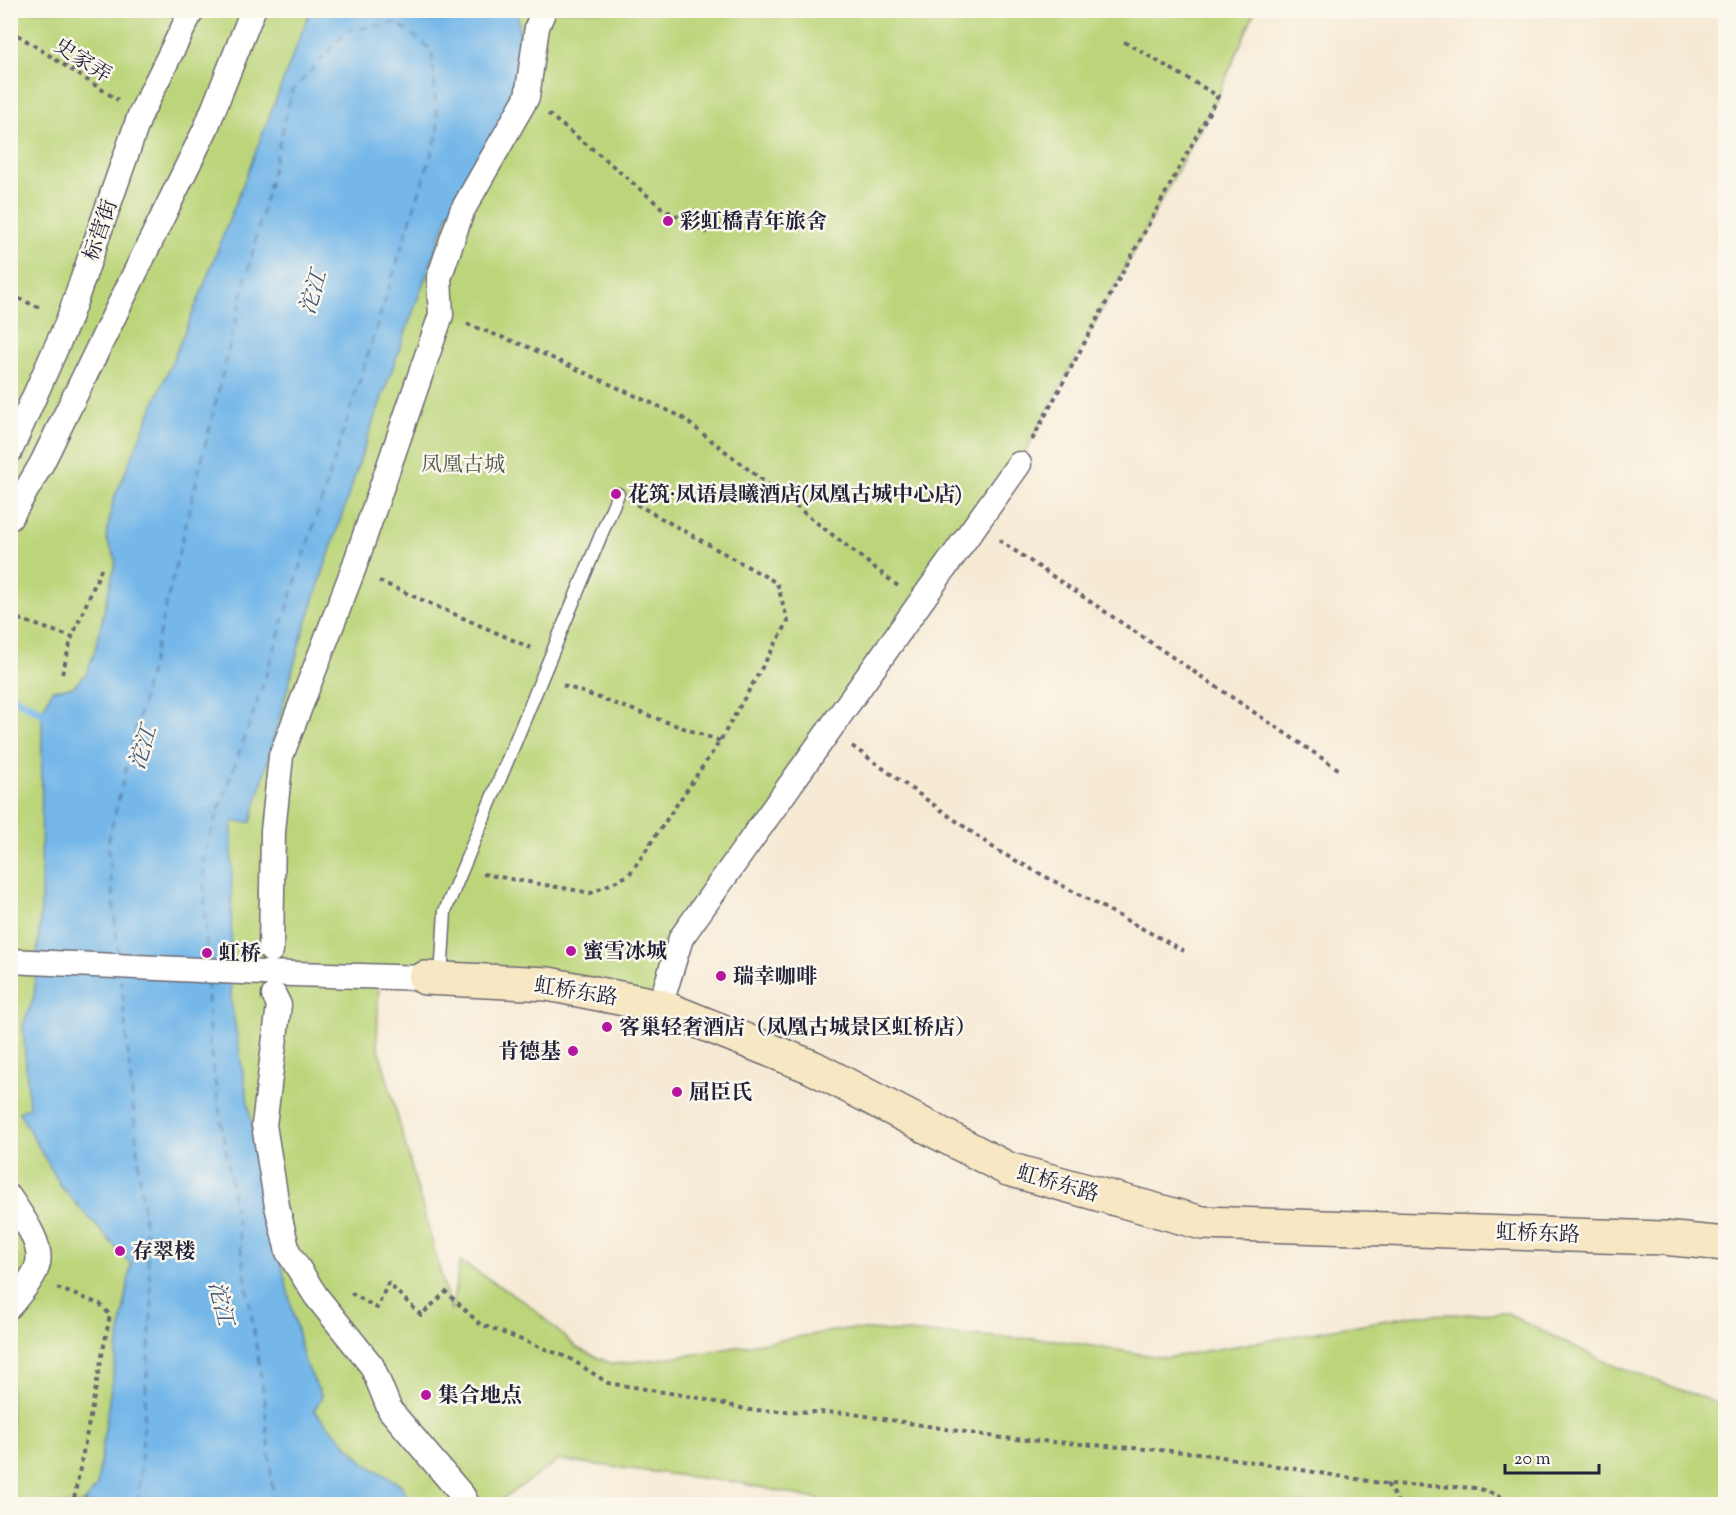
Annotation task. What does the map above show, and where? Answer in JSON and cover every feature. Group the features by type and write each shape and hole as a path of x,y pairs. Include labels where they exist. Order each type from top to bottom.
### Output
{"street":[{"name":"标营街","path":"10,451 68,321 140,115 192,10"},
{"path":"10,518 42,463 206,128 253,10"},
{"path":"271,950 273,831 281,756 354,570 441,315 439,278 462,211 526,97 537,27 544,10"},
{"path":"660,1006 681,938 1019,464"},
{"path":"10,962 268,984 433,979"},
{"name":"虹桥东路","path":"433,979 548,984 660,1006 812,1067 1008,1169 1202,1222 1663,1238 1725,1244"},
{"path":"268,984 279,1005 264,1125 277,1206 288,1252 316,1296 372,1366 390,1410 463,1496 466,1504"},
{"path":"10,1198 37,1244 39,1264 31,1279 10,1306"}],"lane":[{"path":"433,979 445,911 618,494"}],"path":[{"name":"史家弄","path":"10,30 140,115"},
{"path":"1019,464 1218,96 1120,40"},
{"path":"526,97 600,155 662,208 707,233"},
{"path":"10,295 68,321"},
{"path":"441,315 528,347 680,416 920,603"},
{"path":"462,870 591,893 629,875 720,741 788,622 777,583 618,494"},
{"path":"976,524 1341,771"},
{"path":"62,674 72,637 103,564"},
{"path":"354,570 550,656 562,685 720,741"},
{"path":"10,616 72,637"},
{"path":"830,730 998,851 1184,951"},
{"path":"31,1279 100,1304 110,1315 73,1504"},
{"path":"316,1296 338,1286 377,1308 388,1284 421,1315 446,1292 480,1324 569,1358 608,1383 694,1397 750,1410 847,1413 1002,1438 1198,1453 1387,1484 1476,1488 1523,1504"},
{"path":"1387,1484 1399,1504"}],"green space":[{"name":"凤凰古城","path":"10,11 1255,11 1218,96 1019,463 681,938 660,1006 379,977 377,1042 451,1311 460,1261 528,1304 577,1348 612,1364 677,1357 846,1329 1055,1340 1166,1358 1416,1315 1505,1313 1610,1364 1725,1406 1725,1504 839,1504 740,1483 559,1460 495,1504 11,1504"}],"water":[{"name":"沱江","path":"310,11 518,11 522,93 448,215 367,439 301,639 251,822 232,822 231,1001 259,1168 304,1360 322,1397 314,1411 366,1464 401,1485 409,1504 83,1504 97,1486 131,1264 62,1188 19,1112 29,1107 23,1026 34,996 41,907 42,712 52,690 73,687 87,673 95,650 116,560 106,538 113,501 199,298"}],"waterway":[{"path":"10,696 50,718"}],"ferry route":[{"path":"118,953 108,842 292,91 348,30 397,23 432,50 438,133 262,688 203,855 207,959"},
{"path":"121,979 152,1304 138,1504"},
{"path":"208,982 209,1043 264,1396 274,1504"}],"place":[{"name":"彩虹橋青年旅舍","path":"668,221"},
{"name":"花筑·凤语晨曦酒店(凤凰古城中心店)","path":"616,494"},
{"name":"蜜雪冰城","path":"571,951"},
{"name":"虹桥","path":"207,953"},
{"name":"瑞幸咖啡","path":"721,976"},
{"name":"客巢轻奢酒店（凤凰古城景区虹桥店）","path":"607,1027"},
{"name":"肯德基","path":"573,1051"},
{"name":"屈臣氏","path":"677,1092"},
{"name":"存翠楼","path":"120,1251"},
{"name":"集合地点","path":"426,1395"}]}
